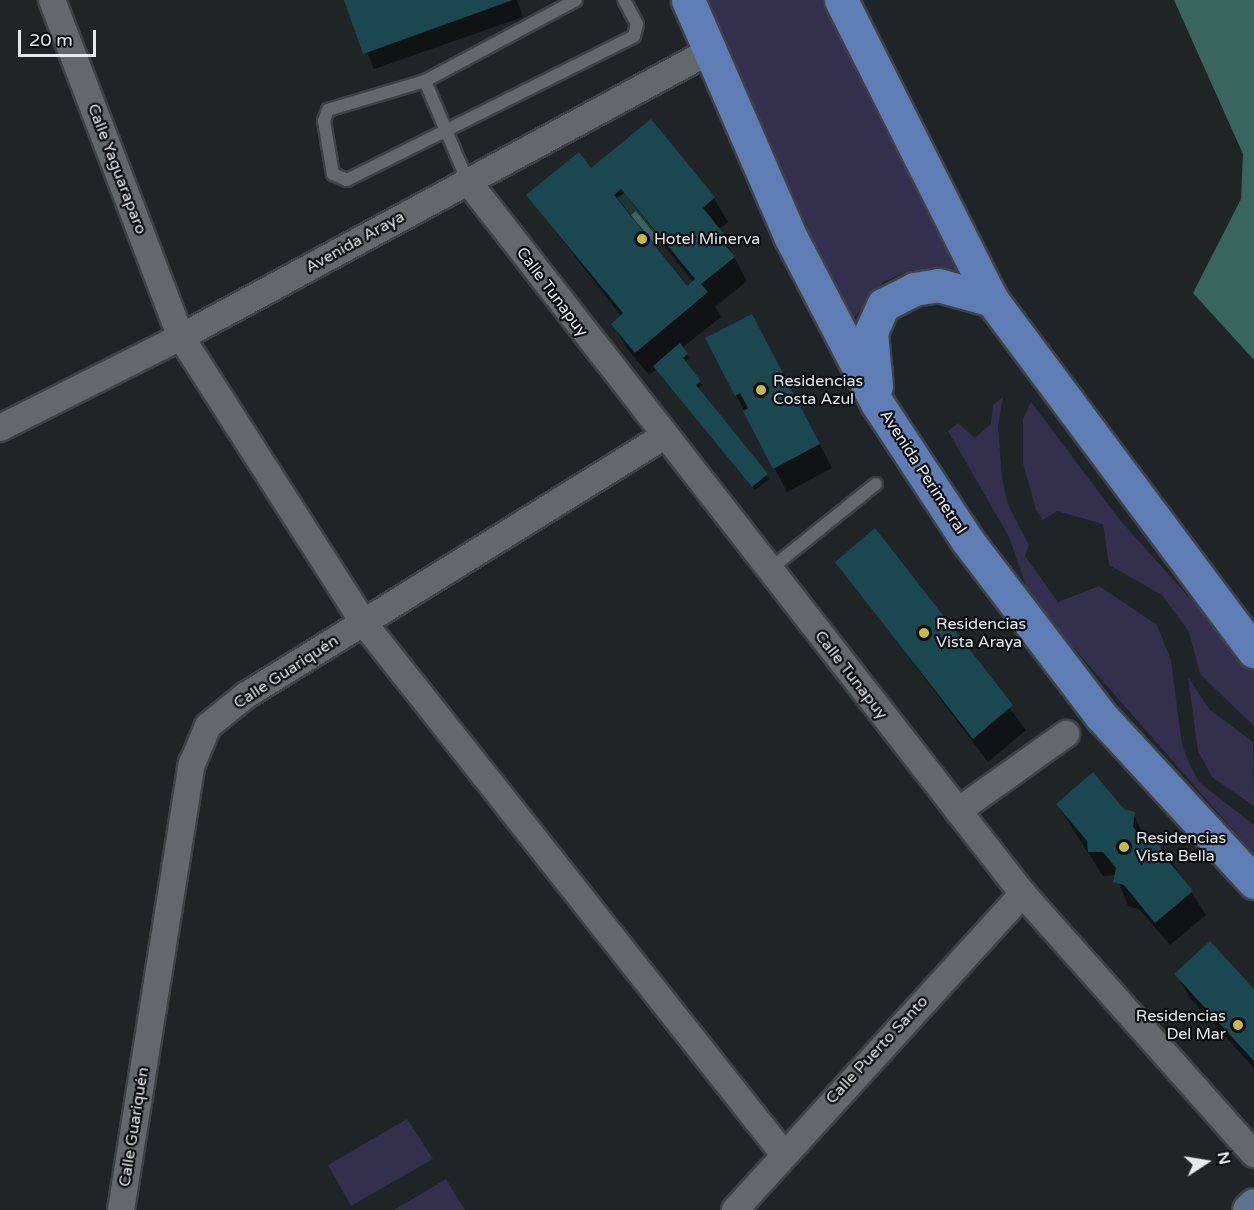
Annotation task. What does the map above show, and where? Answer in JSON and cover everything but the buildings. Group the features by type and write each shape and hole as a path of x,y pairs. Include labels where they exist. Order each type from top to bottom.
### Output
{"main road":[{"name":"Avenida Perimetral","path":"688,0 708,52 789,236 877,403 967,540 1101,716 1254,882"},
{"path":"842,0 992,300 1254,651"},
{"path":"877,403 871,332 883,305 914,289 938,285 992,300"}],"street":[{"name":"Calle Yaguaraparo","path":"52,0 181,337 363,622 782,1152"},
{"name":"Avenida Araya","path":"0,428 181,337 467,180 708,52"},
{"name":"Calle Tunapuy","path":"467,180 662,437 1023,894 1254,1154"},
{"name":"Calle Guariquén","path":"121,1210 192,764 218,719 363,622 662,437"},
{"path":"958,811 1066,734"},
{"name":"Calle Puerto Santo","path":"735,1210 782,1152 1023,894"},
{"path":"1249,1210 1254,1205"}],"lane":[{"path":"576,0 425,81 328,110 324,121 333,174 347,180 445,128 634,36 637,24 624,0"},
{"path":"425,81 467,180"},
{"path":"768,571 876,484"}],"shaded area":[{"path":"709,0 834,0 884,99 909,174 968,288 938,270 912,270 883,282 850,323 749,110"},
{"path":"1174,0 1254,0 1254,360 1193,293 1241,199 1243,154"},
{"path":"624,193 663,241 656,246 617,198"},
{"path":"1003,397 998,426 1002,478 1008,505 1029,545 1025,556 1058,602 1099,586 1157,625 1171,660 1182,745 1191,767 1199,782 1254,825 1254,854 1030,598 1009,537 948,431 958,423 975,438 991,424 993,405"},
{"path":"1031,402 1119,519 1254,670 1254,726 1200,674 1189,632 1162,595 1109,565 1103,524 1057,511 1043,520 1036,510 1023,463 1023,419"},
{"path":"1188,677 1210,710 1253,742 1254,806 1212,777 1198,751"},
{"path":"407,1119 433,1159 351,1206 328,1165"},
{"path":"446,1179 465,1210 394,1210"}],"place":[{"name":"Hotel Minerva","path":"642,239"},
{"name":"Residencias Costa Azul","path":"761,390"},
{"name":"Residencias Vista Araya","path":"924,633"},
{"name":"Residencias Vista Bella","path":"1124,847"},
{"name":"Residencias Del Mar","path":"1238,1025"}]}
